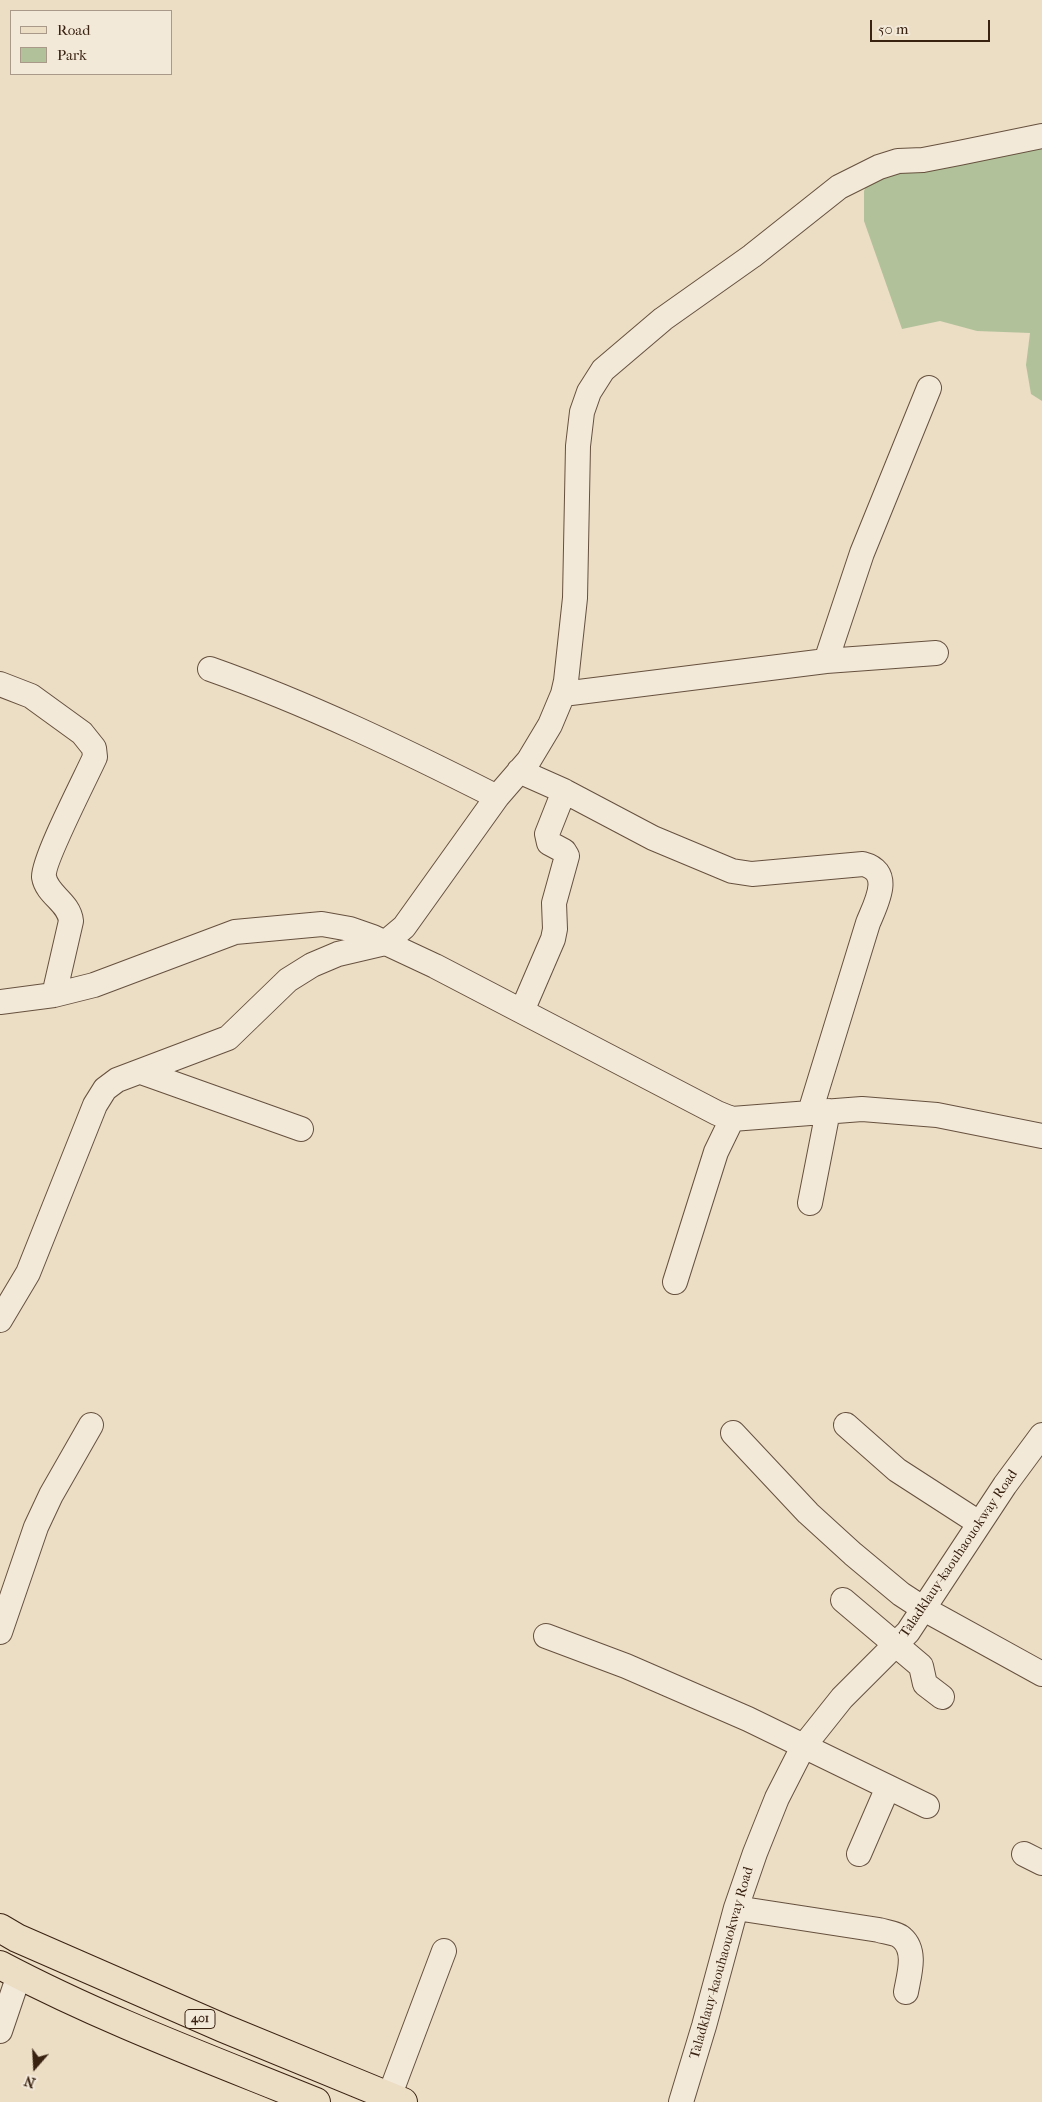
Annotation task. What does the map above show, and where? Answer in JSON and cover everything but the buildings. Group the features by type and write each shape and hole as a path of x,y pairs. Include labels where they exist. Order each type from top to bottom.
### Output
{"main road":[{"name":"401","path":"0,1928 17,1938 223,2028 396,2099"},
{"name":"401","path":"10,1970 177,2047 316,2102"}],"street":[{"path":"0,1320 28,1274 95,1105 105,1089 118,1080 228,1038 288,980 312,965 338,954 385,943 404,927 497,797 529,760 542,740 563,694 570,652 575,598 578,446 582,412 589,392 603,370 663,319 752,256 839,187 879,167 898,161 923,160 959,154 1042,136"},
{"path":"826,661 862,552 929,388"},
{"path":"563,694 826,661 936,653"},
{"path":"210,669 269,690 426,761 497,797"},
{"path":"0,684 31,696 82,732 94,748 95,758 49,856 43,875 46,884 70,912 71,921 54,995"},
{"path":"519,771 564,791 653,838 732,871 752,874 863,864 871,866 877,871 880,879 878,897 868,923 819,1112 810,1203"},
{"path":"522,1012 553,939 555,929 554,903 567,856 564,851 549,843 546,839 564,791"},
{"path":"0,1002 54,995 94,986 234,932 322,924 350,929 435,966 717,1113 732,1119 862,1109 937,1114 1042,1136"},
{"path":"141,1072 301,1129"},
{"path":"675,1282 716,1152 732,1119"},
{"path":"846,1425 897,1470 979,1523"},
{"path":"0,1632 36,1527 51,1495 91,1426"},
{"path":"733,1433 821,1525 894,1588 924,1609 1042,1674"},
{"name":"Taladklauy-kaouhaouokway Road","path":"681,2102 736,1908 754,1853 777,1798 803,1747 842,1698 908,1632 979,1523 1042,1435"},
{"path":"843,1600 920,1666 925,1684 942,1697"},
{"path":"546,1636 626,1666 748,1719 926,1806"},
{"path":"859,1854 888,1787"},
{"path":"736,1908 879,1930 901,1937 909,1948 911,1965 906,1992"},
{"path":"396,2099 444,1951"},
{"path":"0,2031 10,1970"}],"green space":[{"path":"1042,148 1042,401 1031,394 1026,365 1030,333 977,331 940,321 902,329 864,221 864,191 873,170"}]}
